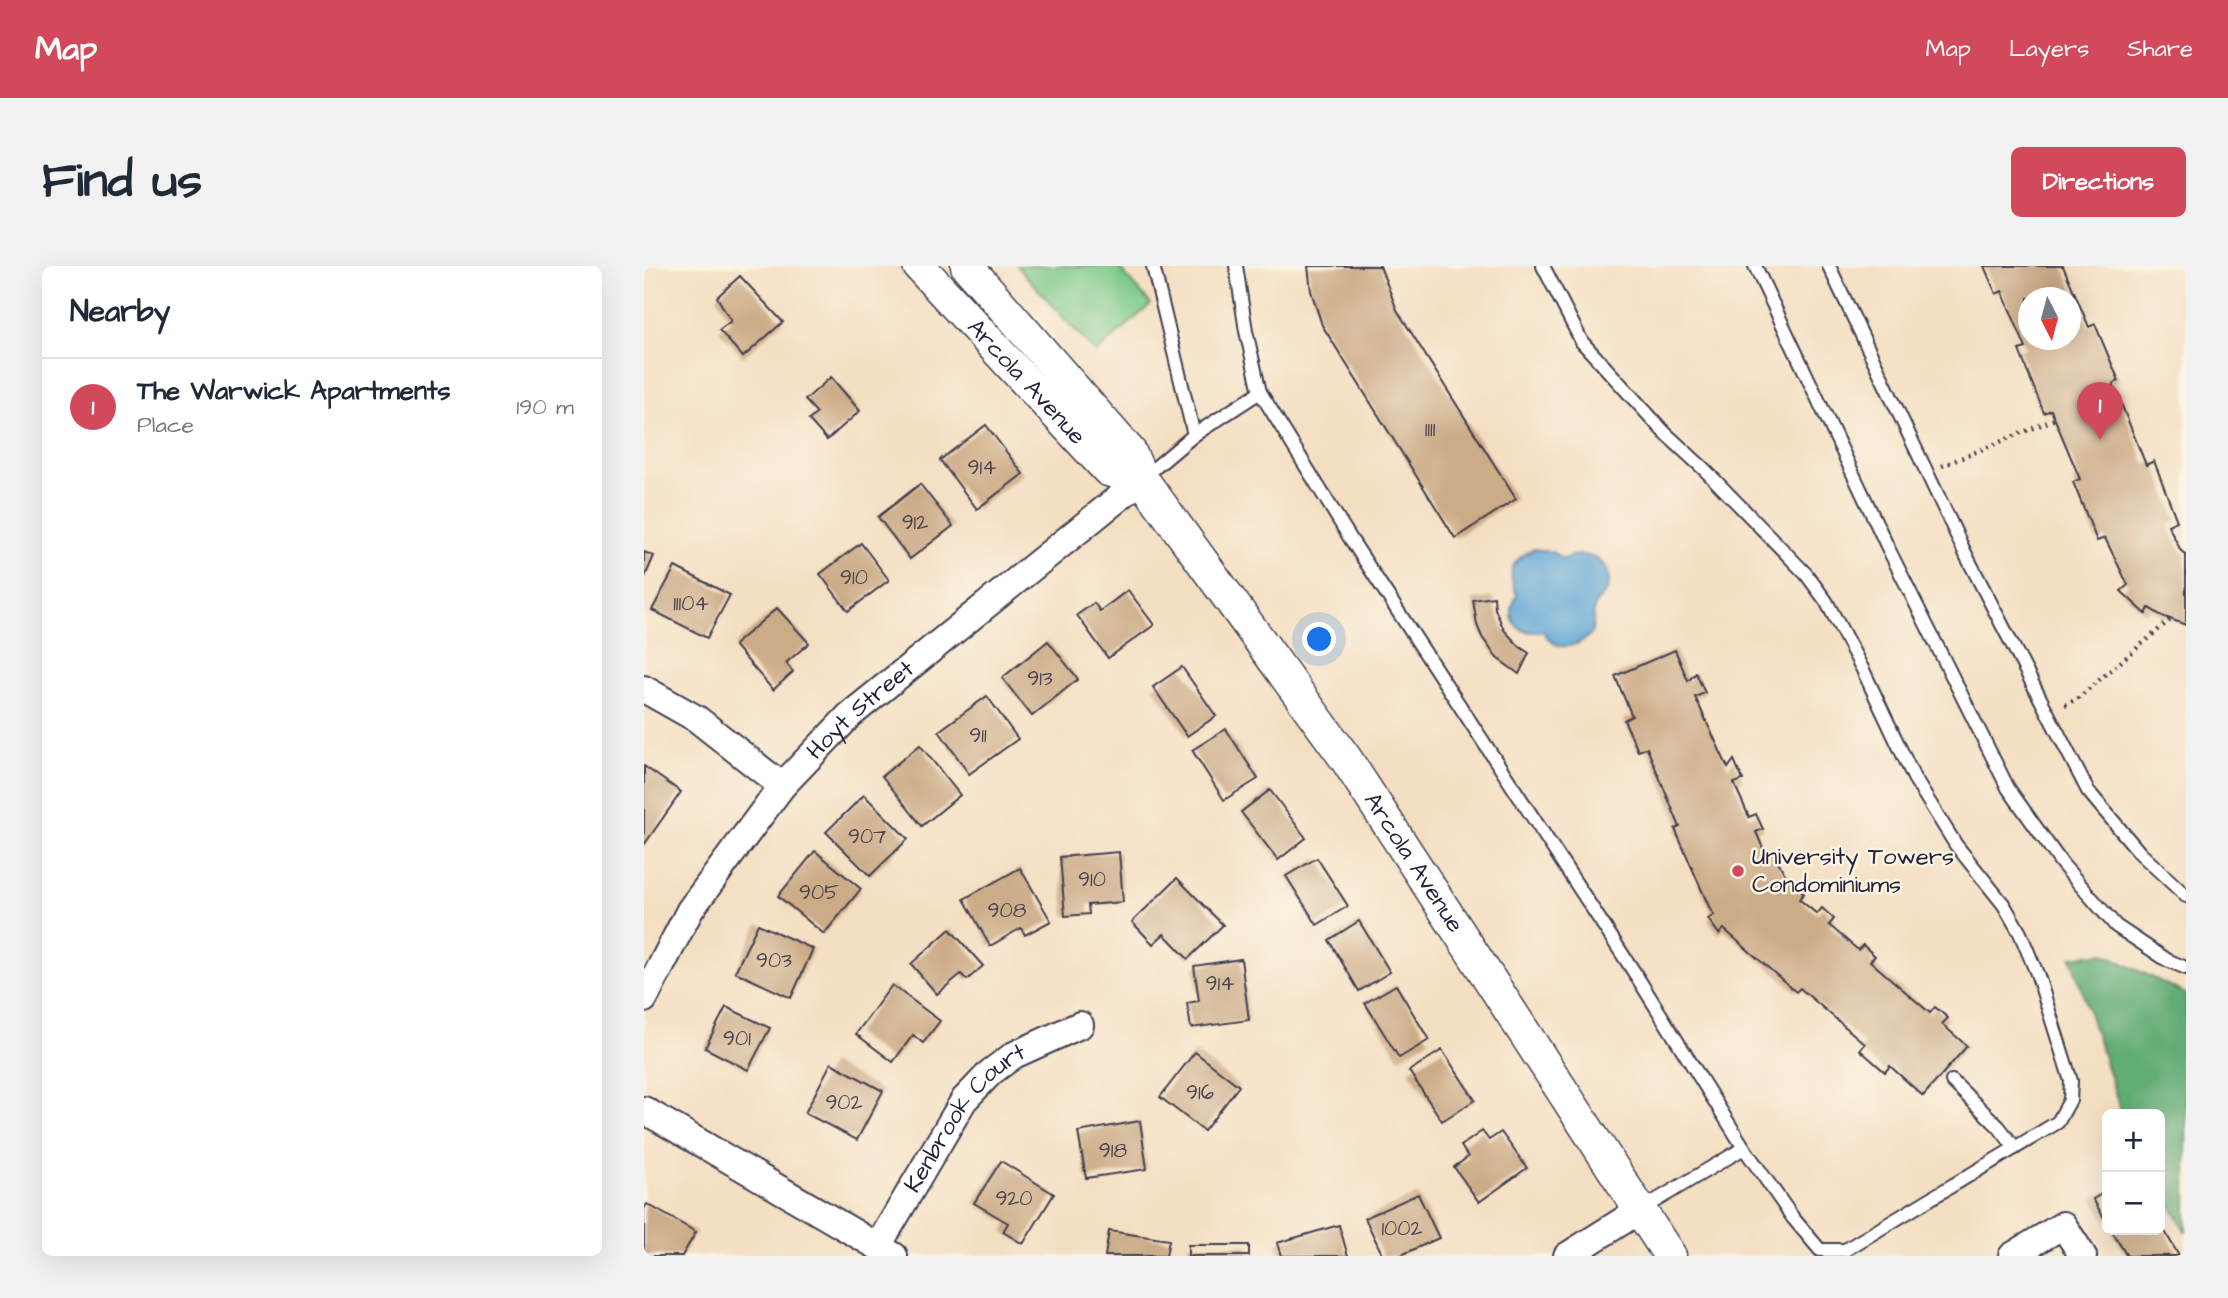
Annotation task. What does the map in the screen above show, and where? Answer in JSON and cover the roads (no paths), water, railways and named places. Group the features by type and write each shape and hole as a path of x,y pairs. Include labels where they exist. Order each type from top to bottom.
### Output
{"street":[{"name":"Arcola Avenue","path":"919,266 1108,470 1142,479"},
{"name":"Arcola Avenue","path":"967,266 1130,452 1142,479 1346,759 1670,1256"},
{"name":"Hoyt Street","path":"644,999 690,910 782,786 850,715 1142,479"},
{"path":"644,688 697,719 782,786"},
{"name":"Kenbrook Court","path":"886,1251 964,1100 991,1072 1014,1055 1080,1025"},
{"path":"644,1110 886,1251"},
{"path":"1567,1256 1640,1210"},
{"path":"2012,1256 2063,1225 2083,1256"}],"lane":[{"path":"1153,266 1194,435"},
{"path":"1236,266 1245,331 1260,392 1350,538 1634,972 1744,1148 1820,1250 1845,1250 2058,1122 2070,1100 2071,1081 2039,976 2004,905 1956,845 1914,778 1863,670 1826,601 1807,574 1665,433 1582,342 1543,266"},
{"path":"1755,266 1889,550 2008,788 2062,864 2116,926 2167,960 2186,968"},
{"path":"1829,266 1967,557 2088,790 2140,853 2186,896"},
{"path":"1142,479 1194,435 1260,392"},
{"path":"1952,1081 1999,1126 2015,1148"},
{"path":"1640,1210 1744,1148"}],"water":[{"path":"1534,549 1552,552 1563,559 1588,556 1602,563 1607,570 1608,587 1595,605 1592,633 1579,643 1560,646 1543,631 1525,631 1515,624 1512,611 1517,595 1511,573 1520,557"}],"place":[{"name":"The Warwick Apartments","path":"2100,440"},
{"name":"University Towers Condominiums","path":"1738,871"}]}
